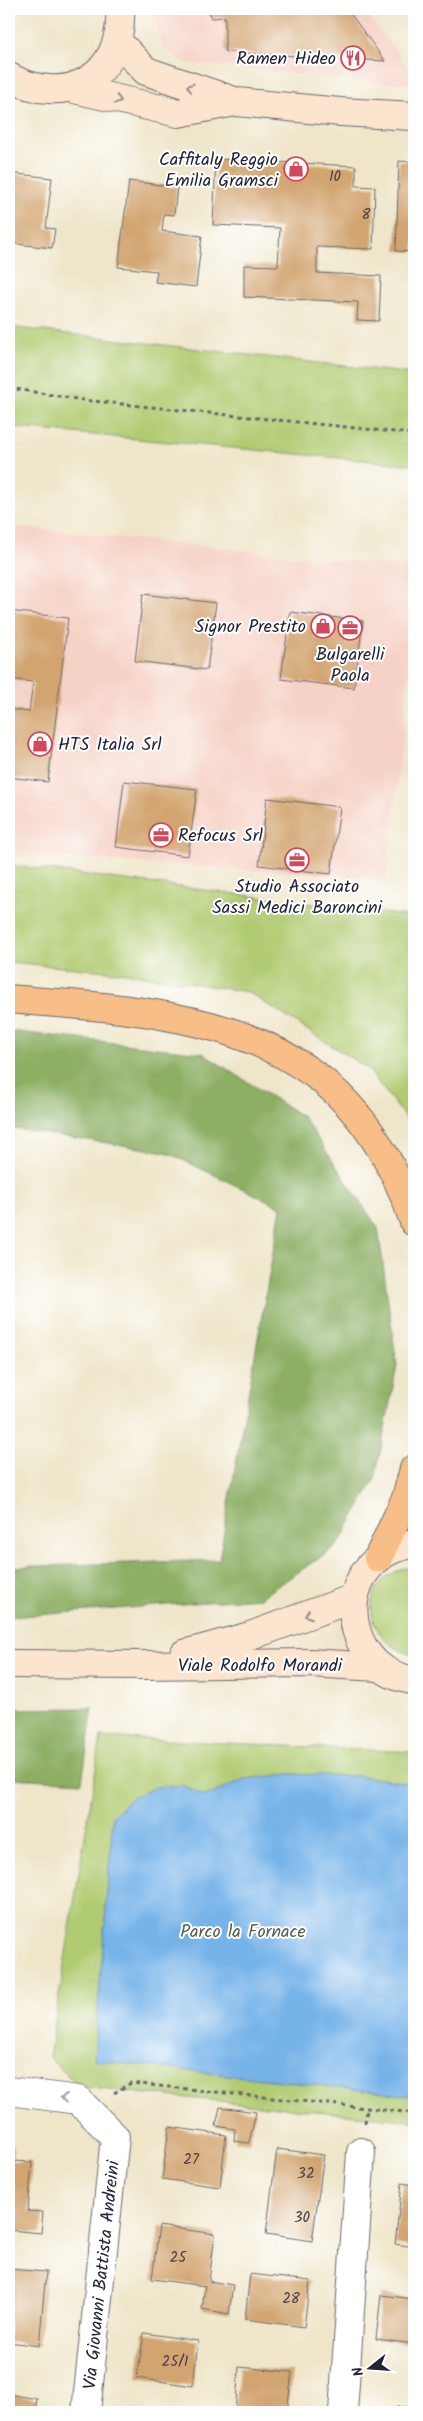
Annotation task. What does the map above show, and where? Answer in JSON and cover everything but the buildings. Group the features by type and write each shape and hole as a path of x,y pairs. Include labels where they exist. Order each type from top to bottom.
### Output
{"highway":[{"path":"9,999 170,1016 221,1029 269,1048 314,1074 354,1111 384,1152 408,1202 414,1222"},
{"path":"378,1558 406,1498 414,1469"}],"street":[{"path":"9,77 26,86 48,91 70,88 91,78 107,62 118,42 121,24 120,9"},
{"path":"118,42 146,71 237,102 414,116"},
{"path":"70,88 178,113 237,102"},
{"name":"Viale Rodolfo Morandi","path":"378,1667 360,1644 353,1622 354,1598 359,1583 378,1558 395,1548 414,1543"},
{"name":"Viale Rodolfo Morandi","path":"141,1665 250,1636 354,1598"},
{"name":"Viale Rodolfo Morandi","path":"9,1664 309,1663 378,1667 407,1680 414,1680"},
{"path":"9,2091 78,2100 88,2109"},
{"name":"Via Giovanni Battista Andreini","path":"86,2412 115,2137 88,2109"},
{"path":"343,2412 360,2152"}],"path":[{"path":"9,388 83,400 414,434"},
{"path":"88,2109 131,2083 414,2113"}],"shaded area":[{"path":"153,9 363,9 414,75 414,85 187,63 163,48"},
{"path":"9,526 414,568 414,627 387,879 9,854"}],"green space":[{"path":"9,327 414,374 414,465 9,427"},
{"path":"9,865 414,917 414,1129 368,1069 248,992 127,973 9,962"},
{"path":"9,1031 202,1053 303,1117 378,1228 397,1366 375,1479 338,1545 260,1598 9,1617 9,1567 219,1560 281,1207 166,1152 9,1128"},
{"path":"414,1567 414,1655 396,1648 382,1636 374,1623 372,1608 374,1594 382,1581 395,1572"},
{"path":"93,1708 82,1782 9,1778 9,1709"},
{"name":"Parco la Fornace","path":"101,1737 414,1752 414,2121 80,2087 49,2058"}],"water":[{"name":"Parco la Fornace","path":"289,1774 359,1776 414,1784 414,2096 94,2060 113,1816 132,1797 156,1787 182,1785 205,1797 244,1779"}],"place":[{"name":"Ramen Hideo","path":"353,58"},
{"name":"Caffitaly Reggio Emilia Gramsci","path":"296,169"},
{"name":"Signor Prestito","path":"323,626"},
{"name":"Bulgarelli Paola","path":"350,628"},
{"name":"HTS Italia Srl","path":"40,744"},
{"name":"Refocus Srl","path":"161,835"},
{"name":"Studio Associato Sassi Medici Baroncini","path":"297,860"}]}
